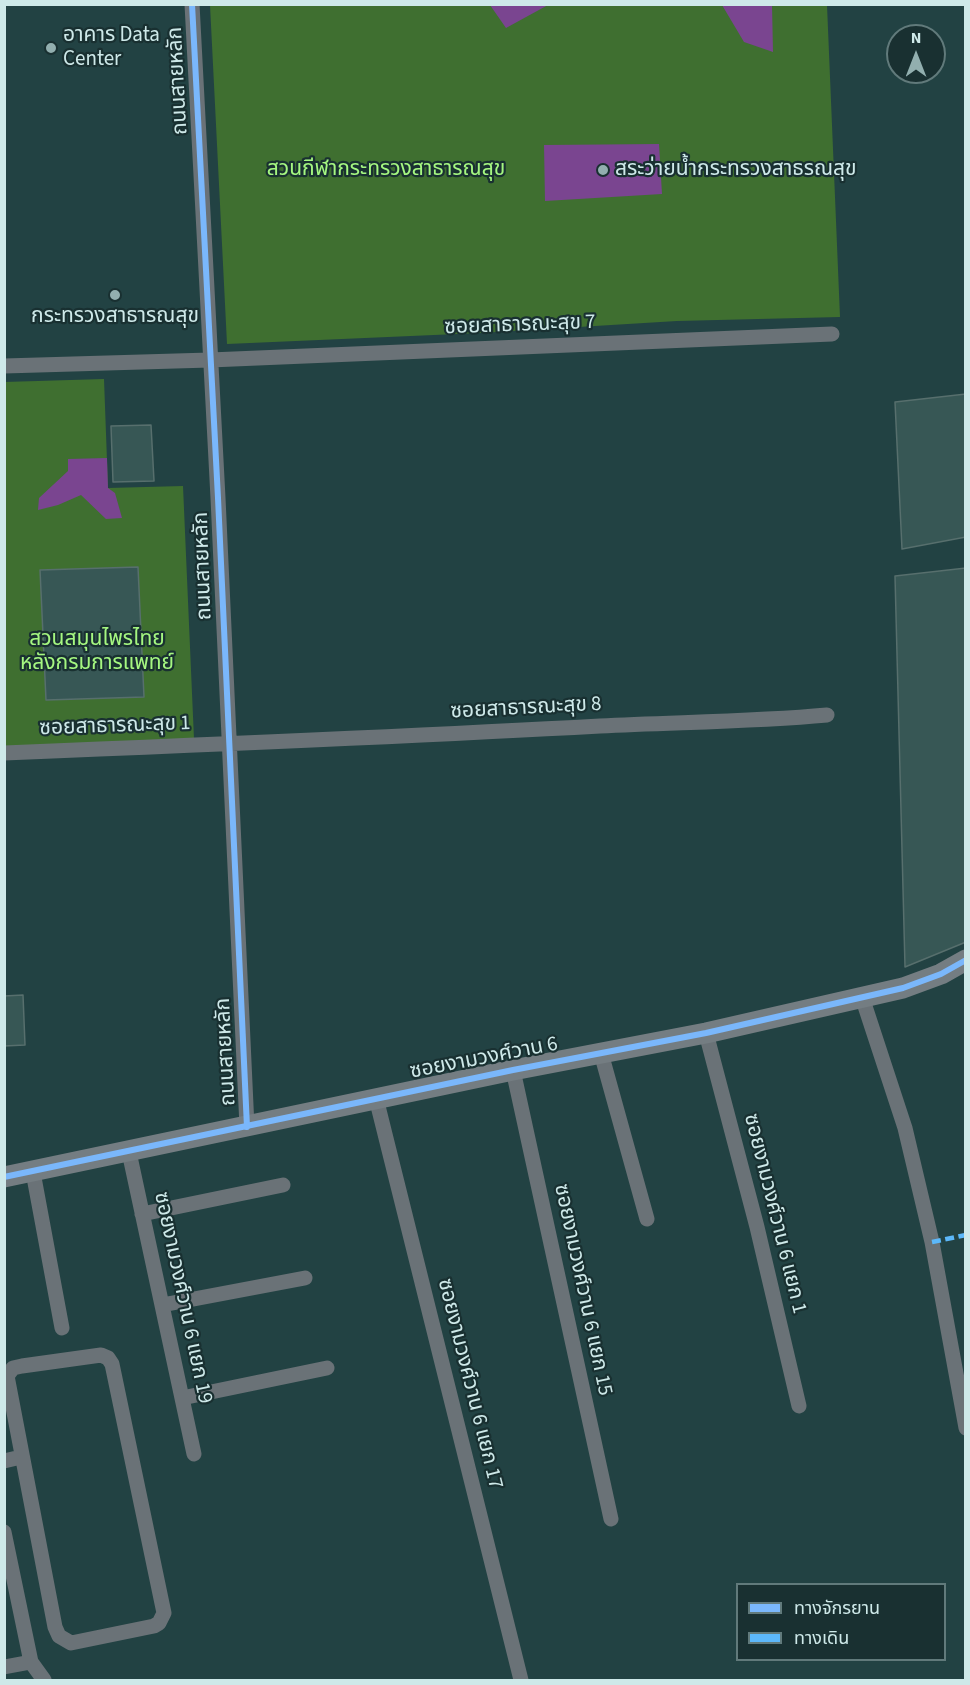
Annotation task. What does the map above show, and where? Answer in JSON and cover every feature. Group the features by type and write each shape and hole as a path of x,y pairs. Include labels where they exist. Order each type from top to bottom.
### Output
{"street":[{"name":"ถนนสายหลัก","path":"192,4 247,1127"},
{"name":"ซอยสาธารณะสุข 7","path":"4,366 210,360 832,334"},
{"name":"ซอยสาธารณะสุข 8","path":"228,744 790,719 826,715"},
{"name":"ซอยสาธารณะสุข 1","path":"4,753 228,744"},
{"name":"ซอยงามวงศ์วาน 6","path":"4,1177 376,1098 706,1033 925,981 966,960"},
{"path":"862,997 905,1128 938,1272 966,1428"},
{"name":"ซอยงามวงศ์วาน 6 แยก 1","path":"706,1033 757,1227 799,1406"},
{"path":"601,1053 647,1219"},
{"name":"ซอยงามวงศ์วาน 6 แยก 15","path":"513,1070 611,1519"},
{"name":"ซอยงามวงศ์วาน 6 แยก 17","path":"376,1098 521,1680"},
{"name":"ซอยงามวงศ์วาน 6 แยก 19","path":"129,1152 194,1454"},
{"path":"33,1172 62,1328"},
{"path":"142,1214 283,1185"},
{"path":"162,1305 305,1278"},
{"path":"101,1355 108,1358 112,1364 161,1596 164,1613 159,1623 154,1626 76,1642 66,1642 58,1636 21,1457 7,1384 9,1372 13,1368 22,1366 101,1355"},
{"path":"182,1398 327,1368"},
{"path":"4,1461 21,1457"},
{"path":"4,1532 31,1662 44,1680"},
{"path":"4,1667 31,1662"}],"green space":[{"name":"สวนกีฬากระทรวงสาธารณสุข","path":"210,5 827,5 840,317 677,321 480,333 227,344"},
{"name":"สวนสมุนไพรไทย หลังกรมการแพทย์","path":"104,379 108,488 183,486 194,739 5,750 4,382"}],"shaded area":[{"path":"490,4 548,5 506,28"},
{"path":"722,5 772,5 773,52 744,42"},
{"name":"สระว่ายน้ำกระทรวงสาธรณสุข","path":"659,144 662,194 545,201 544,145"},
{"path":"107,458 108,488 115,493 122,518 106,519 81,495 58,505 38,510 39,498 68,471 68,459"}],"building":[{"path":"966,394 966,537 902,549 895,402"},
{"path":"151,425 154,481 113,482 111,426"},
{"path":"138,567 144,697 46,700 40,570"},
{"path":"966,568 966,942 905,967 895,576"},
{"path":"23,995 25,1045 4,1046 4,996"}],"marked path":[{"path":"932,1242 966,1235"}],"cycle path":[{"path":"192,4 218,498 247,1127"},
{"path":"4,1177 513,1070 706,1033 903,988 941,974 966,960"}],"place":[{"name":"อาคาร Data Center","path":"51,48"},
{"name":"สระว่ายน้ำกระทรวงสาธรณสุข","path":"603,170"},
{"name":"กระทรวงสาธารณสุข","path":"115,295"}]}
